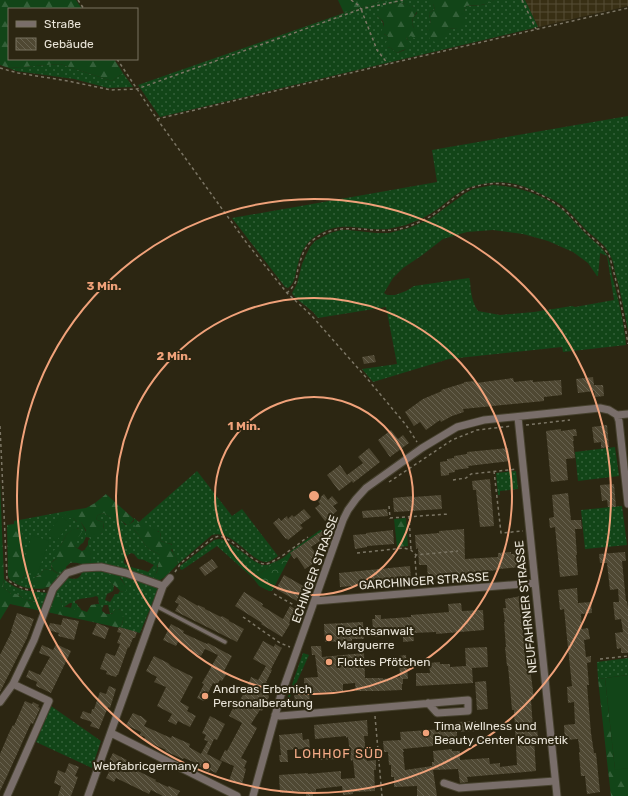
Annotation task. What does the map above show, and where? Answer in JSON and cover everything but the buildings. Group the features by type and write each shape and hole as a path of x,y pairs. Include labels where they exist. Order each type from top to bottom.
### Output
{"street":[{"name":"ECHINGER STRASSE","path":"254,796 280,698 343,520 348,510 366,488 422,448 457,427 484,420 600,408 609,410 617,415 628,414"},
{"path":"617,415 626,458 628,504"},
{"name":"NEUFAHRNER STRASSE","path":"518,417 557,796"},
{"path":"0,702 12,684 34,640 53,589 67,572 83,568 101,567 126,573 163,586"},
{"path":"88,796 163,586 170,578"},
{"name":"GARCHINGER STRASSE","path":"315,600 535,583"},
{"path":"7,796 49,701 12,684"},
{"path":"275,715 280,716 468,700 468,711 437,713 428,704"},
{"path":"111,733 237,796"},
{"path":"444,783 459,788 555,781"}],"lane":[{"path":"156,606 225,642"}],"path":[{"path":"351,0 361,9 377,50 388,64"},
{"path":"0,68 18,73 111,90 136,89 361,9 403,0"},
{"path":"522,0 536,29"},
{"path":"157,119 628,8"},
{"path":"118,60 157,119 246,242 287,293 311,315 370,382 406,425 422,448"},
{"path":"287,293 296,282 299,264 308,245 330,230 349,228 389,231 407,227 430,216 462,192 472,187 482,184 504,184 528,190 553,202 565,210 609,255 618,287 628,344"},
{"path":"384,485 452,440 477,430 571,419"},
{"path":"0,426 7,579 15,586 36,591 53,589"},
{"path":"453,480 466,478 471,474 523,469"},
{"path":"494,471 501,533 529,531"},
{"path":"389,506 390,518 449,514"},
{"path":"409,516 411,550"},
{"path":"170,578 181,563 213,538 219,536 230,540 254,559 266,564 279,558 308,537"},
{"path":"357,553 404,548 411,550 416,554 458,551"},
{"path":"416,554 414,558 417,593"},
{"path":"274,594 310,613"},
{"path":"242,617 280,643 298,649"},
{"path":"600,659 628,656"},
{"path":"374,708 382,796"}],"shaded area":[{"path":"525,0 628,0 628,6 538,27"}],"green space":[{"path":"0,0 76,0 81,8 8,8 8,60 115,60 123,73 112,81 60,64 9,68 0,65"},
{"path":"338,0 384,0 344,13"},
{"path":"384,0 433,0 435,9 429,13 431,24 427,29 429,33 445,32 449,28 456,29 463,19 466,6 483,5 494,0 525,0 538,27 160,117 138,85","holes":["402,3 414,7 417,13 413,18 412,23 414,28 411,35 406,38 408,40 405,50 397,53 391,48 387,47 388,36 384,34 383,24 377,16 383,7 388,4"]},
{"path":"433,0 494,0 484,4 466,6 464,11 467,14 463,19 463,27 456,29 449,28 446,32 446,37 438,43 430,40 427,29 428,25 431,24 429,13 435,9"},
{"path":"400,3 417,9 412,23 414,28 418,29 420,33 418,38 411,36 406,38 411,44 406,49 397,53 385,45 388,36 381,32 384,25 383,21 377,16 377,13 383,9 383,4"},
{"path":"60,64 112,81 123,73 133,87 108,88 74,79 16,71 9,68"},
{"path":"628,116 628,331 613,263 606,248 561,205 525,187 501,182 474,186 461,191 434,212 423,218 406,225 388,229 350,227 332,228 310,240 305,246 300,257 293,283 288,288 285,287 232,218 437,182 432,150"},
{"path":"493,185 512,187 530,192 548,200 564,211 602,249 607,255 610,262 619,301 626,345 563,352 562,347 449,359 373,382 362,369 397,364 386,307 318,318 293,295 292,293 297,284 302,264 310,247 315,241 330,233 341,230 389,233 409,228 430,219 473,189","holes":["493,230 523,234 548,241 573,252 588,263 597,276 600,253 607,256 614,300 575,307 572,306 534,312 500,315 478,311 473,299 469,278 414,286 395,295 387,295 384,293 393,278 403,268 443,239 467,232"]},
{"path":"615,447 619,476 578,481 575,452"},
{"path":"197,471 232,516 242,509 278,556 267,562 261,561 234,541 220,534 212,535 178,564 172,550 172,544 161,541 161,533 154,529 134,530 147,547 160,555 160,561 157,566 158,569 153,580 90,565 92,555 88,549 85,549 90,538 86,537 78,548 75,547 79,528 66,535 61,545 57,549 57,558 52,561 52,569 61,574 60,576 53,571 44,569 41,574 35,577 41,587 49,588 28,588 10,580 18,582 24,577 23,559 19,548 23,544 23,530 14,524 14,521 67,511 65,514 77,522 81,522 86,532 101,534 104,527 103,522 97,520 96,518 98,515 104,513 110,517 122,521 125,525 134,521 134,518 139,522","holes":["131,553 138,559 154,565 148,572 124,563 124,559 126,557"]},
{"path":"516,471 518,489 500,491 500,495 498,495 496,473"},
{"path":"0,482 4,579 3,587 11,594 16,594 25,599 43,605 41,611 10,604 0,620"},
{"path":"106,494 134,519 130,524 127,525 122,521 110,517 104,513 98,515 96,518 97,520 103,522 104,526 102,533 97,536 90,536 86,535 86,530 81,522 77,522 73,518 68,518 65,514 67,511 86,508"},
{"path":"622,506 627,545 585,549 581,510"},
{"path":"61,516 70,524 56,541 47,534"},
{"path":"406,518 408,546 397,547 394,519"},
{"path":"140,523 157,529 158,532 161,532 161,541 174,546 171,550 176,557 178,564 165,577 157,582 153,580 158,570 160,555 147,547 134,530 136,525"},
{"path":"14,524 23,529 22,533 24,543 19,548 23,556 25,571 22,579 18,582 10,580 8,576 7,525"},
{"path":"79,528 82,532 75,547 82,551 88,548 93,556 90,559 92,564 87,565 70,563 66,567 66,571 61,574 54,570 51,565 51,563 57,558 53,556 53,551 61,545 66,535 73,529"},
{"path":"320,530 323,531 284,557"},
{"path":"32,535 49,541 37,575 21,570"},
{"path":"219,539 224,540 262,565 268,565 282,558 253,578 217,546 182,570 180,569 180,566 214,540"},
{"path":"290,553 291,555 272,591 259,586 253,578"},
{"path":"44,569 53,571 60,576 50,587 37,586 31,581 41,574"},
{"path":"100,569 125,574 155,585 158,589 140,633 120,628 123,618 121,611 119,609 115,609 113,613 110,614 108,605 104,605 102,609 99,604 98,597 96,596 75,601 81,610 71,608 72,603 62,607 59,595 53,594 66,578 78,578 83,570","holes":["121,578 125,585 123,592 120,591 118,594 115,594 110,602 105,600 107,594 113,591 114,586 109,580"]},
{"path":"111,575 117,576 120,579 127,588 126,592 120,591 110,582 108,578"},
{"path":"4,579 19,589 48,593 43,605 24,599 19,595 11,594 3,587"},
{"path":"53,594 59,595 62,607 69,607 75,610 87,612 91,605 99,604 102,611 106,614 112,614 116,608 119,609 123,614 120,628 47,612"},
{"path":"303,653 309,655 284,708"},
{"path":"628,658 628,675 598,679 597,662"},
{"path":"628,675 628,768 615,770 605,678"},
{"path":"605,678 615,769 628,768 628,796 611,796 598,679"},
{"path":"51,706 101,741 92,768 36,742"}],"place":[{"name":"Rechtsanwalt Marguerre","path":"329,638"},
{"name":"Flottes Pfötchen","path":"329,662"},
{"name":"Andreas Erbenich Personalberatung","path":"205,696"},
{"name":"Tima Wellness und Beauty Center Kosmetik","path":"426,733"},
{"name":"Webfabricgermany","path":"206,766"}],"district":[{"name":"LOHHOF SÜD","path":"339,753"}]}
